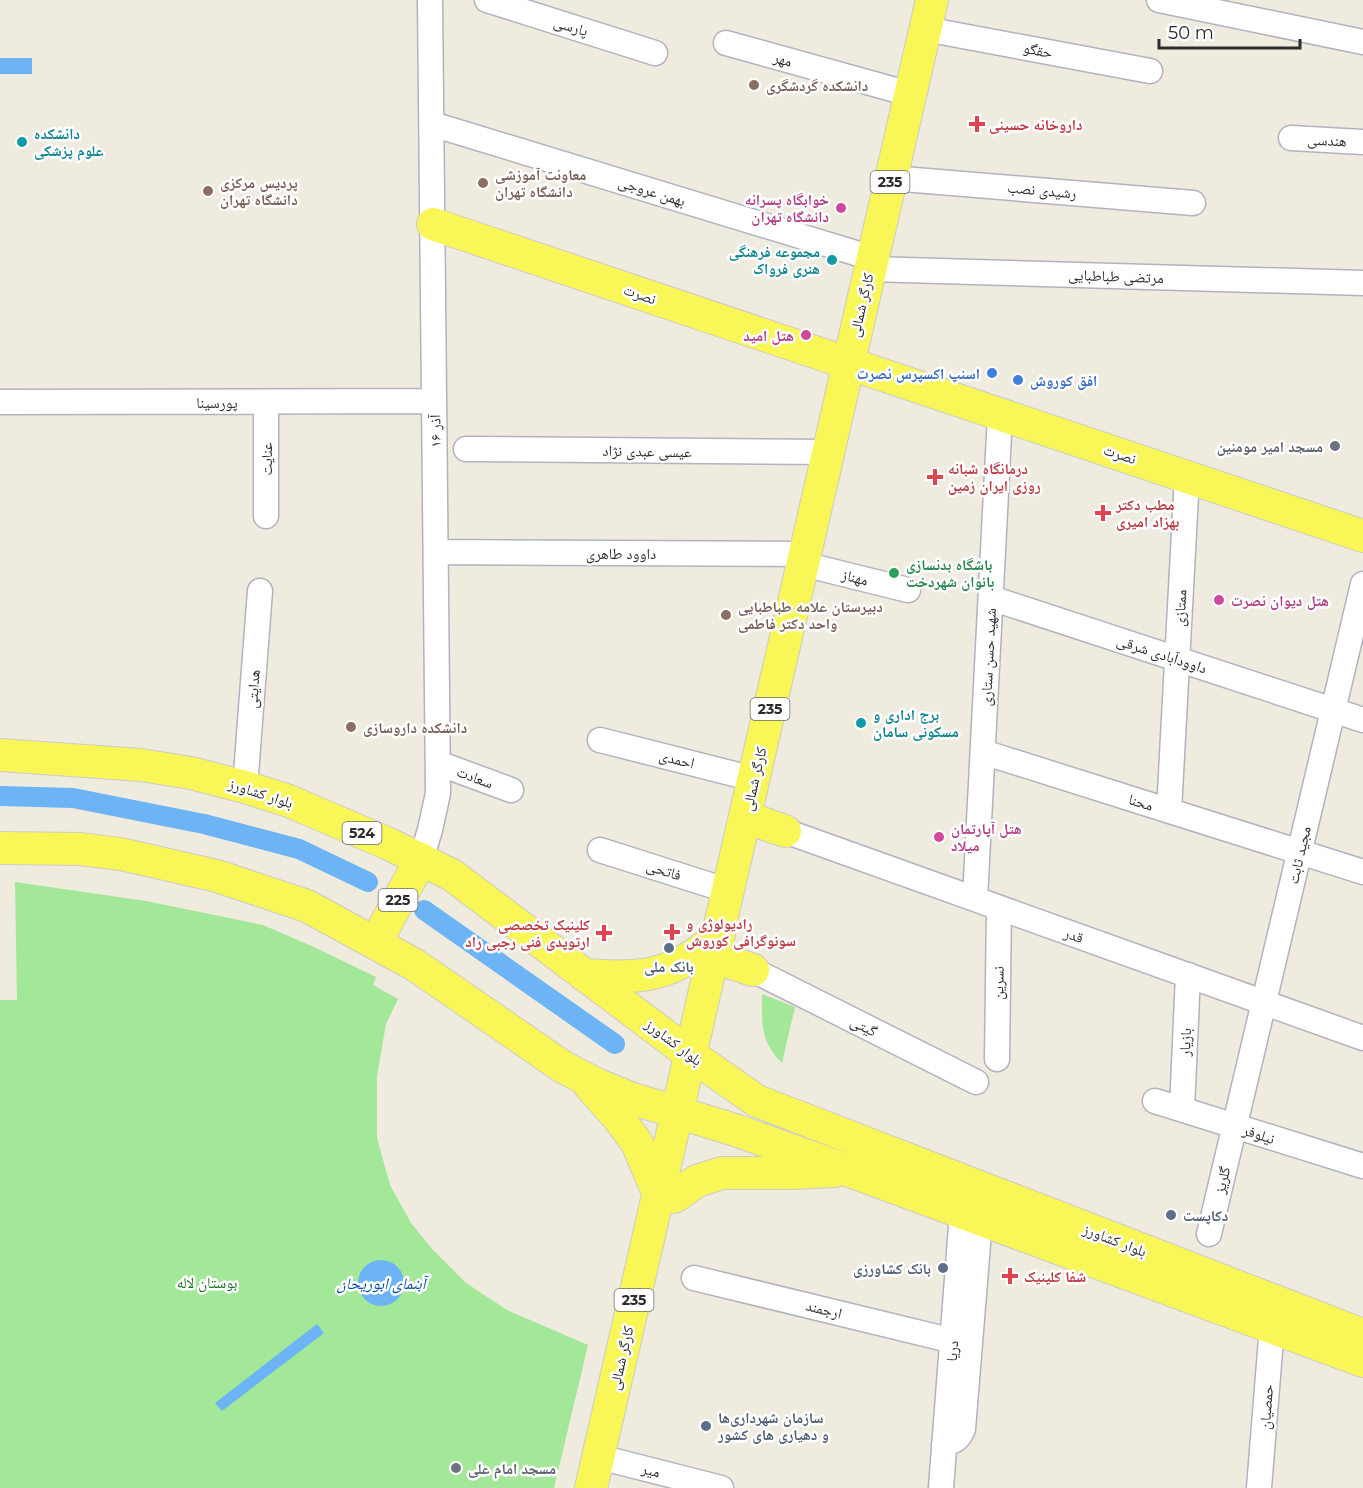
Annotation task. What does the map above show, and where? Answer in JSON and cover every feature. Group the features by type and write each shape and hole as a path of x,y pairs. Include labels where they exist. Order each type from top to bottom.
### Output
{"main road":[{"name":"کارگر شمالی","path":"591,1488 607,1468 685,1114 692,1055 828,452 862,368 871,263 929,14"},
{"name":"نصرت","path":"433,224 1363,536"},
{"name":"بلوار کشاورز","path":"0,754 141,765 191,773 289,801 452,875 757,1101 1363,1335"},
{"path":"745,817 785,831"},
{"name":"بلوار کشاورز","path":"0,848 90,850 121,854 185,867 308,906 415,965 581,1077 630,1098 685,1114 847,1170 1363,1361"},
{"name":"225","path":"376,942 421,859"},
{"path":"584,975 622,977 644,975 669,969 716,946 753,970"},
{"path":"581,1077 634,1137 667,1196 697,1180 722,1173 847,1170"}],"street":[{"name":"۱۶ آذر","path":"421,859 436,803 438,763 430,0"},
{"name":"پارسی","path":"487,0 655,53"},
{"path":"1159,0 1363,42"},
{"name":"حقگو","path":"929,14 1150,71"},
{"name":"مهر","path":"726,43 910,94"},
{"name":"بهمن عروجی","path":"432,124 871,263"},
{"name":"هندسی","path":"1292,138 1363,142"},
{"name":"رشیدی نصب","path":"891,178 1193,203"},
{"name":"مرتضی طباطبایی","path":"871,263 1363,283"},
{"name":"پورسینا","path":"0,402 434,401"},
{"name":"عنایت","path":"266,402 266,516"},
{"name":"شهید حسن ستاری","path":"975,899 1000,415"},
{"name":"عیسی عبدی نژاد","path":"466,449 828,452"},
{"name":"ممتازی","path":"1169,811 1187,477"},
{"name":"داوود طاهری","path":"436,552 804,559"},
{"name":"مهناز","path":"804,559 908,590"},
{"name":"مجید ثابت","path":"1235,1126 1363,584"},
{"name":"هدایتی","path":"245,787 260,591"},
{"name":"داوودآبادی شرقی","path":"991,597 1363,720"},
{"name":"احمدی","path":"600,740 754,779"},
{"name":"محنا","path":"983,752 1363,872"},
{"name":"سعادت","path":"438,763 511,790"},
{"name":"قدر","path":"785,831 1363,1038"},
{"name":"فاتحی","path":"600,850 729,891"},
{"name":"نسرین","path":"997,1059 999,908"},
{"name":"گیتی","path":"753,970 976,1082"},
{"name":"بازیار","path":"1182,1109 1188,975"},
{"name":"نیلوفر","path":"1155,1101 1363,1166"},
{"name":"گلریز","path":"1209,1234 1235,1126"},
{"name":"دریا","path":"941,1488 944,1444 962,1343 971,1216"},
{"name":"ارجمند","path":"694,1278 962,1343"},
{"name":"حمصیان","path":"1260,1488 1272,1326"},
{"name":"میر","path":"607,1468 721,1488"}],"green space":[{"name":"بوستان لاله","path":"15,882 146,901 263,925 376,977 373,985 398,999 386,1024 377,1076 377,1138 390,1185 411,1223 433,1250 466,1283 507,1310 588,1345 554,1488 0,1488 0,1000 17,1000"},
{"path":"762,994 795,1007 782,1063 766,1039"}],"water":[{"path":"0,58 32,58 32,74 0,74"},
{"name":"آبنمای ابوریحان","path":"381,1260 397,1267 404,1283 397,1299 381,1306 365,1299 358,1283 365,1267"},
{"path":"317,1324 324,1333 222,1411 215,1403"}],"waterway":[{"path":"0,796 73,798 204,824 299,849 368,882"},
{"path":"424,910 615,1044"}],"place":[{"name":"دانشکده گردشگری","path":"754,85"},
{"name":"داروخانه حسینی","path":"977,124"},
{"name":"دانشکده علوم پزشکی","path":"22,142"},
{"name":"معاونت آموزشی دانشگاه تهران","path":"483,183"},
{"name":"پردیس مرکزی دانشگاه‌ تهران","path":"208,191"},
{"name":"خوابگاه پسرانه دانشگاه تهران","path":"841,208"},
{"name":"مجموعه فرهنگی هنری فرواک","path":"832,260"},
{"name":"هتل امید","path":"806,335"},
{"name":"اسنپ اکسپرس نصرت","path":"992,373"},
{"name":"افق کوروش","path":"1018,380"},
{"name":"مسجد امیر مومنین","path":"1335,446"},
{"name":"درمانگاه شبانه روزی ایران زمین","path":"935,477"},
{"name":"مطب دکتر بهزاد امیری","path":"1103,513"},
{"name":"باشگاه بدنسازی بانوان شهردخت","path":"894,573"},
{"name":"هتل دیوان نصرت","path":"1219,600"},
{"name":"دبیرستان علامه طباطبایی واحد دکتر فاطمی","path":"726,615"},
{"name":"برج اداری و مسکونی سامان","path":"861,723"},
{"name":"دانشکده داروسازی","path":"351,727"},
{"name":"هتل آپارتمان میلاد","path":"939,837"},
{"name":"رادیولوژی و سونوگرافی کوروش","path":"672,932"},
{"name":"کلینیک تخصصی ارتوپدی فنی رجبی راد","path":"604,933"},
{"name":"بانک ملی","path":"669,948"},
{"name":"دکاپست","path":"1171,1215"},
{"name":"بانک کشاورزی","path":"943,1268"},
{"name":"شفا کلینیک","path":"1010,1276"},
{"name":"سازمان شهرداری‌ها و دهیاری‌ های کشور","path":"706,1426"},
{"name":"مسجد امام علی","path":"456,1468"}]}
